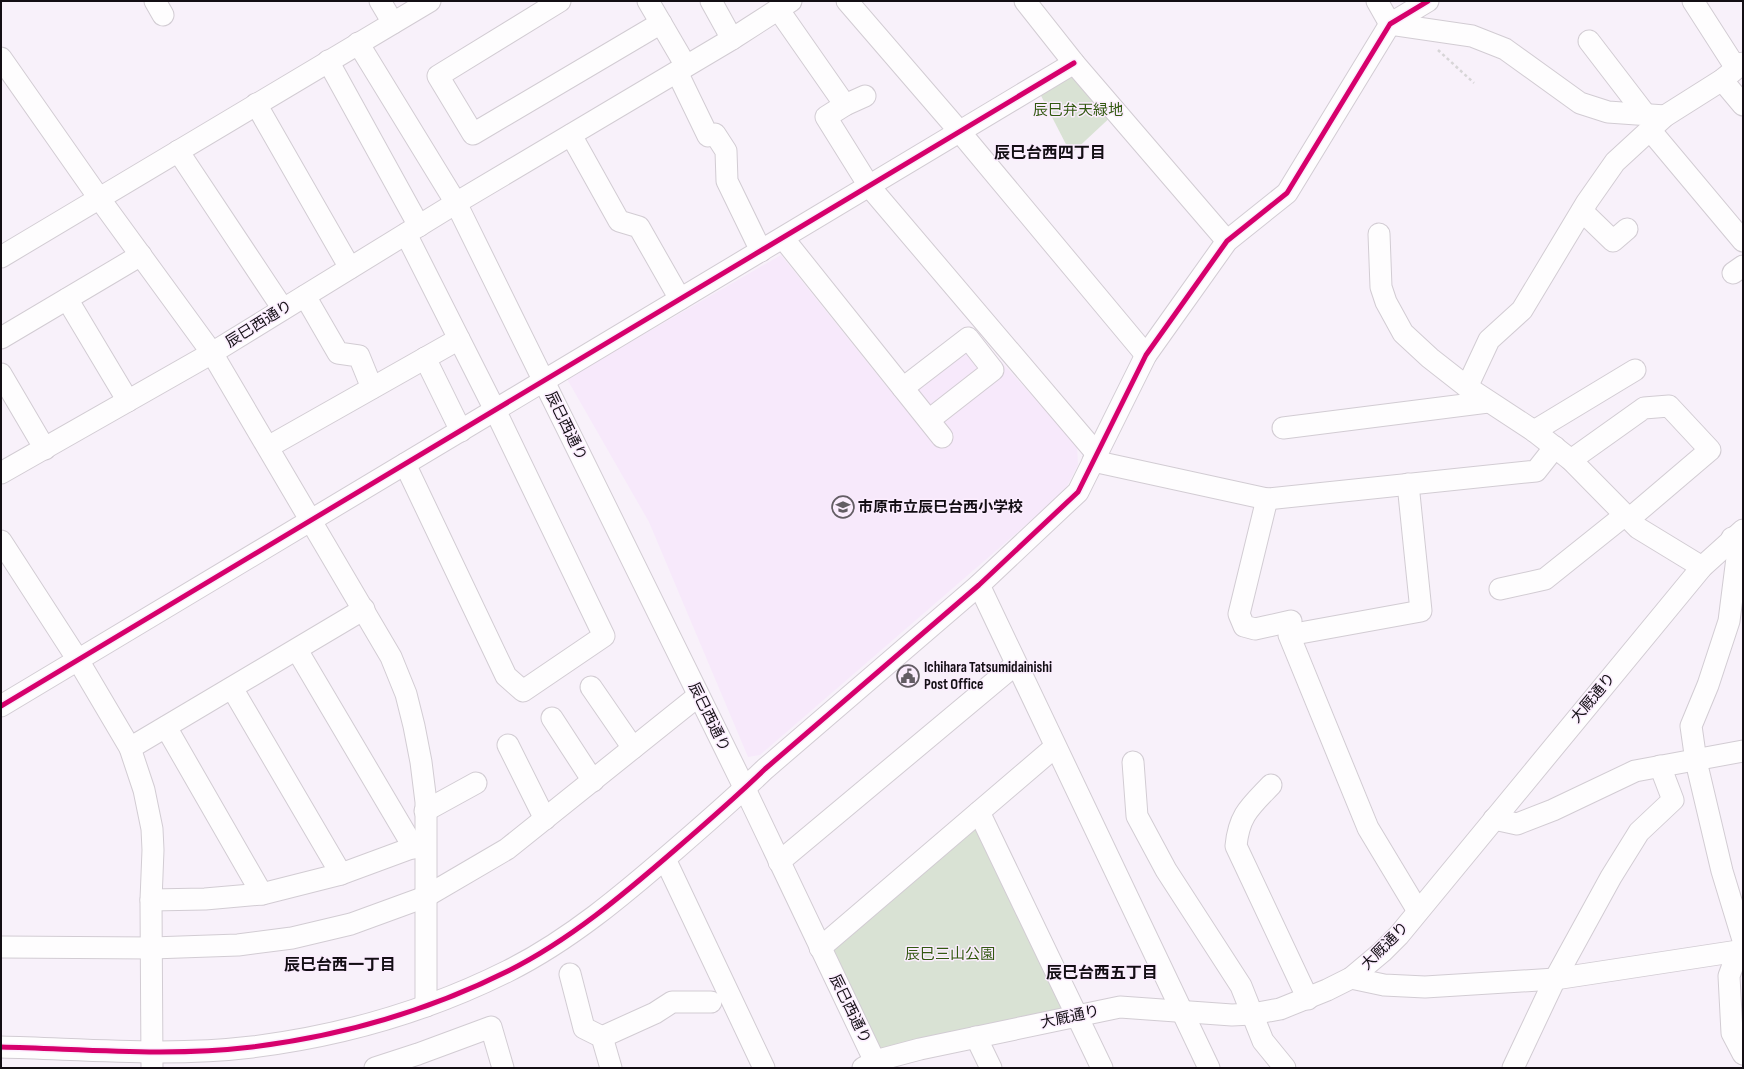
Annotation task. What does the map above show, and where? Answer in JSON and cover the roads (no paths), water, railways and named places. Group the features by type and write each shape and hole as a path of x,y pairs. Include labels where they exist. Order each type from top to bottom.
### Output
{"street":[{"path":"380,1 393,23"},
{"path":"1,256 430,1"},
{"path":"560,1 438,76 473,134 661,23"},
{"path":"648,1 661,23 708,136 715,134 726,151 727,181 761,251"},
{"path":"711,1 732,39"},
{"path":"848,1 960,132 1146,355"},
{"path":"1025,1 1074,63 1227,241"},
{"path":"1377,1 1390,24"},
{"path":"1,1047 152,1060 207,1050 250,1047 295,1040 353,1028 426,1006 509,970 566,937 598,915 979,585 1078,492 1146,355 1227,241 1287,193 1390,24 1428,1"},
{"path":"1693,1 1734,70 1743,105"},
{"path":"358,43 456,203 732,39 784,5 845,105"},
{"path":"1390,24 1472,36 1505,49 1580,103 1608,112 1653,120"},
{"path":"1589,41 1653,120 1743,241"},
{"path":"1,58 99,198 212,353 391,657 406,694 421,762 425,811 419,846 425,897 426,1006"},
{"path":"328,61 412,230 459,339 604,636 523,691 506,676 405,464"},
{"path":"1,706 1074,63"},
{"path":"1467,387 1489,340 1522,310 1582,211 1615,162 1653,120 1734,70"},
{"path":"865,96 845,105 826,117 869,186 1095,458 1267,499 1536,471 1555,447"},
{"path":"256,104 350,268"},
{"path":"571,135 619,221 639,226 680,299"},
{"path":"178,151 283,309"},
{"name":"辰巳西通り","path":"1,474 212,353 456,203 745,789 820,948 872,1066"},
{"path":"1582,211 1613,241 1627,229"},
{"path":"1379,234 1381,287 1386,302 1403,333 1430,358 1467,387 1534,431 1571,460 1638,528 1702,567"},
{"path":"783,238 942,438"},
{"path":"1,338 141,255"},
{"path":"305,296 338,353 359,356 372,388"},
{"path":"67,299 128,401"},
{"path":"903,388 968,338 993,370 929,420"},
{"path":"268,447 459,339"},
{"path":"425,358 461,431"},
{"path":"1534,431 1635,370"},
{"path":"1,374 45,448"},
{"path":"1283,428 1488,402"},
{"path":"1500,589 1545,579 1627,517 1710,450 1669,406 1644,408 1571,460"},
{"path":"1408,484 1421,611 1289,636 1368,828 1418,911"},
{"path":"1267,499 1239,614 1244,626 1255,629 1291,621"},
{"path":"1738,534 1738,550 1728,621 1708,685 1691,726 1696,761 1741,948 1729,976 1732,1033 1743,1054"},
{"name":"大厩通り","path":"872,1066 976,1037 1120,1007 1232,1015 1252,1014 1280,1009 1351,978 1382,952 1399,935 1702,567 1738,534"},
{"path":"1,541 78,660 130,748 144,790 152,829 152,1060"},
{"path":"979,585 1209,1068"},
{"path":"130,748 364,610"},
{"path":"297,650 419,846"},
{"path":"779,862 1016,664"},
{"path":"591,687 633,748"},
{"path":"232,688 341,874"},
{"path":"1,947 152,948 238,945 292,938 351,924 425,897 507,849 698,696"},
{"path":"552,718 592,781"},
{"path":"166,727 262,894"},
{"path":"508,745 545,819"},
{"path":"820,948 1055,747"},
{"path":"1494,819 1517,824 1553,810 1635,772 1743,751"},
{"path":"1133,762 1137,816 1166,870 1241,986 1262,1041 1285,1068"},
{"path":"1513,1068 1555,979 1611,877 1639,832 1672,800 1660,766"},
{"path":"425,811 476,783"},
{"path":"1271,785 1247,809 1238,828 1236,846 1308,998"},
{"path":"979,812 1102,1068"},
{"path":"151,900 205,899 262,894 341,874 419,846"},
{"path":"665,858 764,1068"},
{"path":"1351,978 1384,985 1425,987 1555,979 1741,948"},
{"path":"570,974 584,1028 602,1037 611,1068"},
{"path":"602,1037 655,1013 672,1002 711,1002"},
{"path":"375,1068 419,1061 491,1027 503,1068"},
{"path":"976,1037 990,1068"}],"place":[{"name":"市原市立辰巳台西小学校","path":"843,507"},
{"name":"Ichihara Tatsumidainishi Post Office","path":"908,676"}],"district":[{"name":"辰巳台西四丁目","path":"1050,153"},
{"name":"辰巳台西一丁目","path":"340,965"},
{"name":"辰巳台西五丁目","path":"1102,973"}],"park label":[{"name":"辰巳弁天緑地","path":"1078,110"},
{"name":"辰巳三山公園","path":"950,954"}]}
